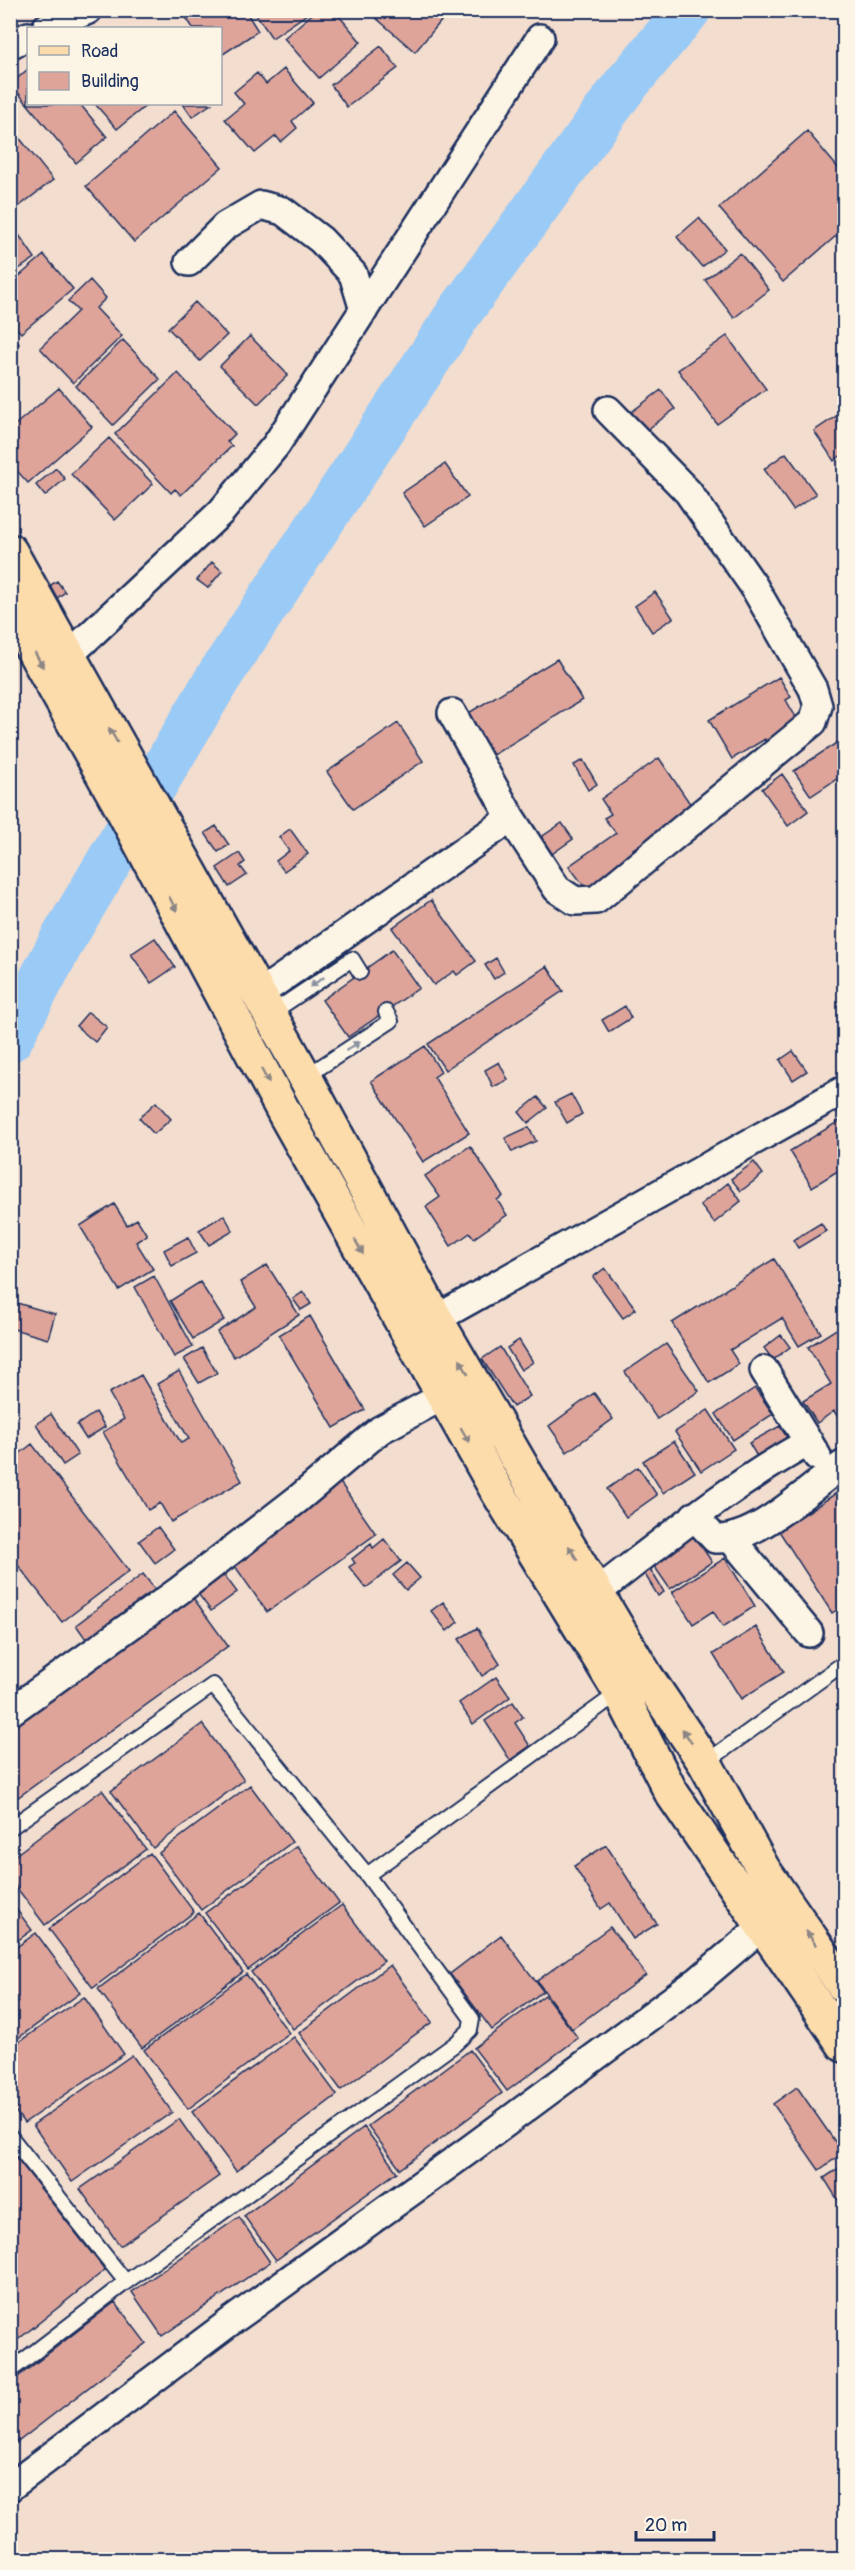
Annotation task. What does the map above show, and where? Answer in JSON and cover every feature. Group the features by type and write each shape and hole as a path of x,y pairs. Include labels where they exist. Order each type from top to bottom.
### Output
{"main road":[{"path":"10,550 68,656 131,796 145,852 286,1116 443,1396 559,1595 633,1684 705,1763 763,1869 844,1986"},
{"path":"10,609 131,796 165,826 436,1319 596,1593 633,1684 671,1792 844,2045"}],"street":[{"path":"48,27 88,10"},
{"path":"10,45 27,36"},
{"path":"68,656 221,512 276,445 540,38"},
{"path":"189,262 225,226 261,205 283,211 321,240 353,274 364,310"},
{"path":"452,713 512,818 557,889 575,901 596,900 813,722 818,706 813,689 753,585 688,492 608,410"},
{"path":"264,1004 512,818"},
{"path":"436,1319 844,1090"},
{"path":"694,1516 716,1539 732,1540 770,1519 836,1470 810,1442 790,1415 764,1370"},
{"path":"10,1712 180,1590 298,1500 381,1430 443,1396"},
{"path":"596,1593 694,1516 771,1463 810,1442"},
{"path":"732,1540 808,1633"},
{"path":"10,2487 230,2322 469,2150 689,1987 764,1925 791,1908"}],"lane":[{"path":"264,1004 352,958 360,972"},
{"path":"305,1077 391,1021 386,1012"},
{"path":"705,1763 844,1663"},
{"path":"367,1875 633,1684"},
{"path":"10,1828 213,1685 367,1875 472,2019 470,2031 445,2051 126,2282 10,2371"},
{"path":"11,2138 126,2282"}],"building":[{"path":"181,10 245,10 258,31 222,55 222,27 192,27"},
{"path":"253,10 304,10 307,14 272,38"},
{"path":"317,10 334,10 361,42 319,78 284,38"},
{"path":"367,10 431,10 442,20 415,52"},
{"path":"381,46 398,68 347,107 331,85"},
{"path":"284,69 313,103 292,121 297,128 281,142 276,136 255,153 225,119 244,104 234,92 257,73 266,84"},
{"path":"27,70 27,103 11,84"},
{"path":"28,105 81,105 107,137 76,163"},
{"path":"96,105 147,105 117,129"},
{"path":"184,105 210,105 192,117"},
{"path":"174,111 222,167 134,242 86,186"},
{"path":"10,126 53,180 13,211 10,208"},
{"path":"807,131 844,175 844,229 783,282 719,208"},
{"path":"699,218 725,249 702,267 677,237"},
{"path":"10,222 35,258 10,275"},
{"path":"740,253 769,290 734,318 705,280"},
{"path":"44,255 73,289 21,333 10,321 10,284"},
{"path":"90,280 106,298 96,308 122,336 73,383 40,348 78,311 68,301"},
{"path":"195,302 227,335 200,361 168,328"},
{"path":"10,333 19,344 10,350"},
{"path":"250,336 288,375 258,404 220,366"},
{"path":"727,336 766,389 717,424 678,370"},
{"path":"123,340 160,379 113,425 76,386"},
{"path":"178,373 235,434 227,442 232,446 181,495 175,489 171,493 115,434"},
{"path":"59,388 92,427 28,483 10,463 10,429"},
{"path":"661,390 675,409 644,432 630,413"},
{"path":"844,411 844,453 834,461 814,431"},
{"path":"109,438 153,484 115,520 71,474"},
{"path":"786,453 816,494 793,510 764,469"},
{"path":"445,464 468,497 425,526 402,493"},
{"path":"56,468 65,479 45,496 36,485"},
{"path":"212,562 222,571 208,588 197,580"},
{"path":"57,581 65,592 52,602 43,590"},
{"path":"655,592 673,618 652,632 635,606"},
{"path":"557,659 582,700 493,755 467,714"},
{"path":"779,677 791,697 786,700 801,726 769,746 765,739 732,759 709,720"},
{"path":"398,723 423,761 353,809 327,772"},
{"path":"844,738 844,774 811,796 794,771"},
{"path":"659,758 693,808 633,849 637,855 587,890 569,866 616,833 604,818 611,814 601,799"},
{"path":"583,760 597,784 588,790 574,765"},
{"path":"782,774 808,811 788,826 762,789"},
{"path":"562,823 573,839 549,856 537,840"},
{"path":"216,826 229,845 218,852 205,833"},
{"path":"290,829 308,854 284,871 276,861 289,851 279,837"},
{"path":"239,853 245,862 240,866 247,875 229,887 217,868"},
{"path":"431,900 476,961 457,975 454,971 434,985 392,928"},
{"path":"155,938 175,967 151,983 131,954"},
{"path":"392,950 419,988 348,1037 322,1000"},
{"path":"496,958 504,972 494,979 485,965"},
{"path":"547,966 563,991 445,1070 428,1044"},
{"path":"625,1006 631,1018 609,1032 602,1020"},
{"path":"88,1012 107,1027 95,1042 76,1026"},
{"path":"425,1046 441,1072 434,1077 469,1133 423,1162 371,1081"},
{"path":"793,1051 807,1071 793,1080 780,1060"},
{"path":"499,1062 508,1080 493,1087 485,1070"},
{"path":"571,1094 582,1114 567,1123 555,1102"},
{"path":"538,1097 547,1108 528,1123 519,1112"},
{"path":"156,1102 171,1119 154,1134 139,1118"},
{"path":"844,1118 844,1167 812,1187 790,1151"},
{"path":"529,1127 536,1141 512,1152 505,1138"},
{"path":"470,1146 503,1196 497,1200 507,1215 474,1238 470,1233 451,1246 426,1207 440,1197 425,1176"},
{"path":"754,1162 763,1174 741,1191 731,1179"},
{"path":"728,1183 741,1201 714,1223 700,1205"},
{"path":"114,1204 127,1225 137,1219 147,1235 136,1242 153,1269 119,1290 80,1226"},
{"path":"224,1215 233,1231 209,1245 199,1230"},
{"path":"821,1223 826,1231 798,1248 793,1240"},
{"path":"188,1237 196,1253 172,1266 164,1250"},
{"path":"774,1259 821,1333 799,1346 782,1318 730,1350 739,1364 709,1383 672,1323"},
{"path":"267,1265 299,1315 234,1357 217,1332 256,1307 240,1282"},
{"path":"605,1268 636,1309 623,1318 593,1277"},
{"path":"154,1276 193,1347 174,1357 135,1287"},
{"path":"200,1282 224,1320 193,1339 170,1301"},
{"path":"303,1292 311,1304 301,1310 293,1299"},
{"path":"10,1301 55,1314 48,1339 10,1328"},
{"path":"310,1316 365,1410 334,1428 279,1335"},
{"path":"844,1324 844,1427 834,1411 817,1423 803,1401 831,1384 808,1347"},
{"path":"781,1335 790,1347 773,1360 764,1348"},
{"path":"519,1340 533,1362 521,1370 507,1348"},
{"path":"666,1344 699,1391 657,1419 625,1372"},
{"path":"500,1347 530,1396 513,1407 482,1359"},
{"path":"202,1348 217,1373 199,1383 184,1359"},
{"path":"179,1371 242,1481 171,1522 160,1503 148,1510 103,1432 124,1419 109,1393 141,1375 181,1443 189,1439 157,1384"},
{"path":"755,1388 773,1414 733,1440 716,1414"},
{"path":"594,1393 613,1419 567,1452 549,1426"},
{"path":"708,1410 734,1449 701,1471 675,1432"},
{"path":"96,1412 105,1427 86,1439 77,1425"},
{"path":"51,1414 78,1455 63,1465 36,1424"},
{"path":"780,1426 789,1441 758,1458 749,1443"},
{"path":"674,1441 695,1472 663,1493 643,1461"},
{"path":"32,1444 129,1571 62,1622 10,1555 10,1461"},
{"path":"638,1467 657,1495 626,1517 607,1489"},
{"path":"339,1481 376,1534 267,1612 230,1559"},
{"path":"844,1488 844,1605 832,1613 779,1531"},
{"path":"158,1527 174,1549 155,1563 139,1541"},
{"path":"694,1535 712,1562 670,1589 652,1563"},
{"path":"384,1539 401,1561 366,1588 349,1567 355,1563 352,1559 371,1544 373,1548"},
{"path":"725,1558 755,1606 723,1627 713,1611 693,1624 672,1592"},
{"path":"407,1563 420,1578 406,1590 393,1575"},
{"path":"647,1564 664,1592 658,1596 641,1568"},
{"path":"219,1568 237,1592 211,1611 193,1587"},
{"path":"143,1574 161,1597 93,1649 76,1625"},
{"path":"189,1592 228,1646 10,1803 10,1721"},
{"path":"443,1602 458,1622 447,1631 431,1611"},
{"path":"756,1627 784,1672 741,1699 713,1654"},
{"path":"477,1628 500,1664 482,1676 459,1639"},
{"path":"496,1677 510,1697 473,1724 459,1703"},
{"path":"513,1702 523,1717 515,1723 530,1746 510,1760 485,1721"},
{"path":"202,1724 244,1780 153,1848 111,1791"},
{"path":"250,1785 292,1842 201,1910 159,1853"},
{"path":"102,1790 146,1849 45,1925 10,1879 10,1859"},
{"path":"606,1845 657,1924 633,1939 610,1903 601,1909 574,1866"},
{"path":"297,1846 339,1903 248,1970 205,1913"},
{"path":"150,1853 194,1912 93,1988 49,1929"},
{"path":"10,1901 32,1930 10,1946"},
{"path":"342,1905 384,1961 293,2029 251,1972"},
{"path":"199,1913 243,1972 142,2048 98,1989"},
{"path":"610,1927 646,1975 572,2029 537,1981"},
{"path":"36,1933 80,1993 10,2044 10,1952"},
{"path":"501,1935 543,1991 492,2030 450,1974"},
{"path":"390,1965 432,2022 341,2090 299,2033"},
{"path":"246,1974 289,2033 188,2109 144,2050"},
{"path":"545,1995 578,2038 507,2091 474,2048"},
{"path":"84,1997 124,2054 24,2123 10,2104 10,2048"},
{"path":"294,2037 337,2095 236,2171 192,2112"},
{"path":"470,2050 502,2093 400,2169 368,2126"},
{"path":"132,2055 172,2112 72,2182 33,2125"},
{"path":"797,2087 843,2153 819,2170 773,2104"},
{"path":"179,2119 219,2176 120,2246 80,2189"},
{"path":"364,2127 397,2172 276,2260 244,2216"},
{"path":"15,2156 105,2270 10,2346 10,2159"},
{"path":"844,2165 844,2210 824,2178"},
{"path":"239,2217 270,2262 162,2336 132,2292"},
{"path":"115,2302 146,2343 10,2448 10,2383"}],"waterway":[{"path":"10,1039 63,939 218,678 459,313 623,88 688,10"}]}
